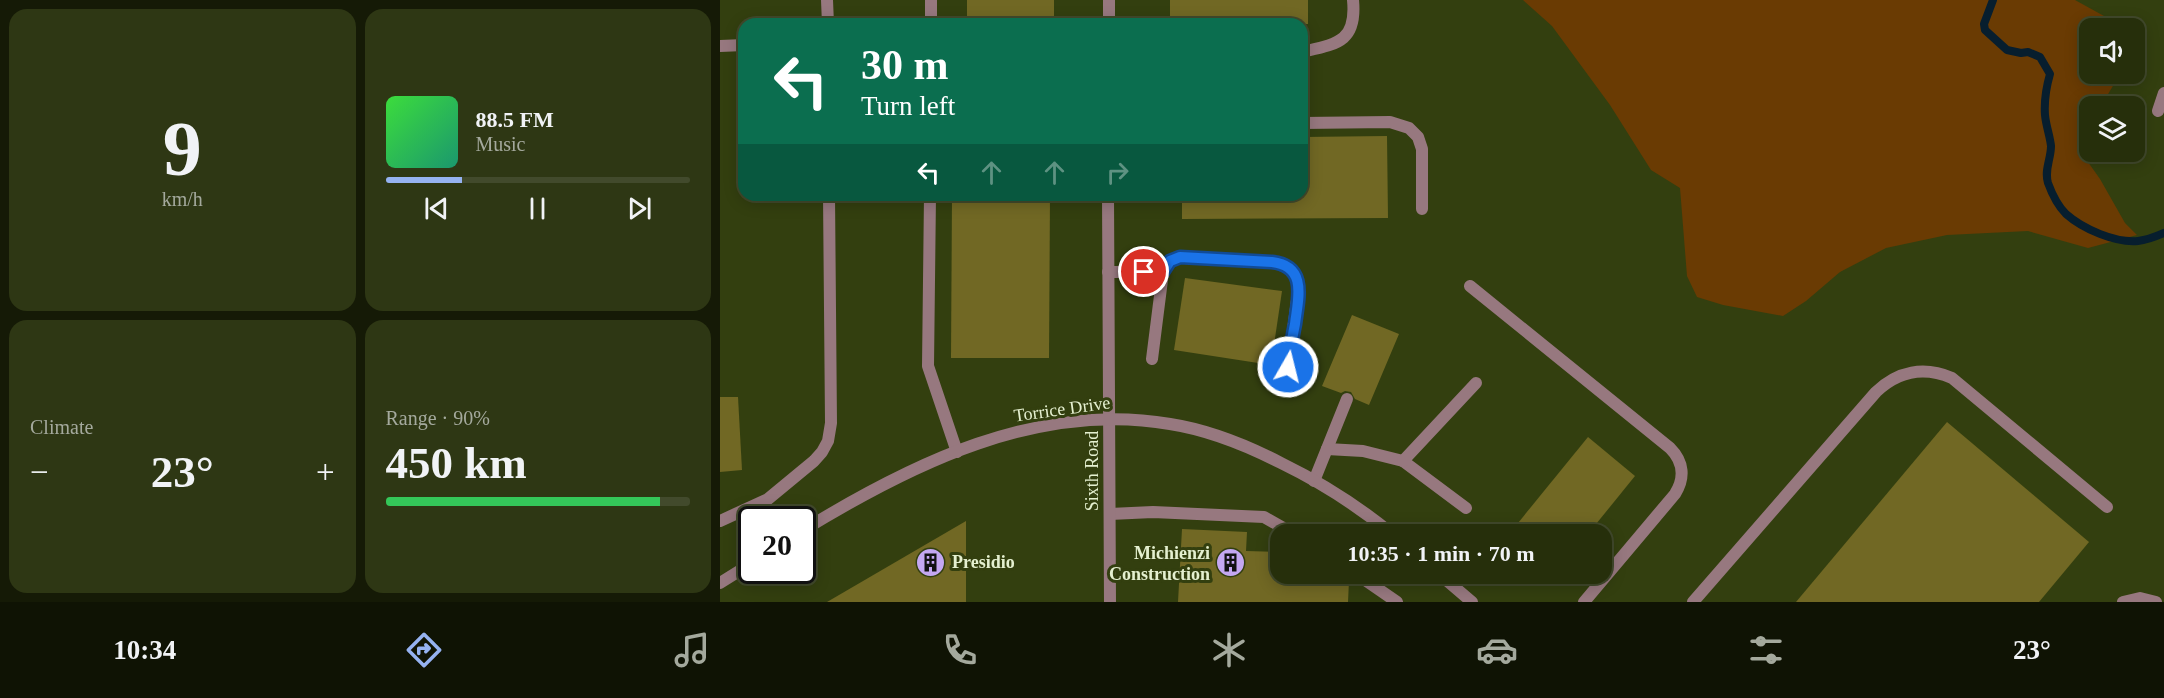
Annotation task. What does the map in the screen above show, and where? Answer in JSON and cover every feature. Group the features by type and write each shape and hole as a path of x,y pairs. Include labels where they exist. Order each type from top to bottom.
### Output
{"street":[{"path":"827,0 828,18"},
{"path":"931,0 931,18"},
{"path":"1109,0 1109,18"},
{"path":"1308,50 1334,44 1344,38 1353,23 1353,0"},
{"path":"720,46 738,45"},
{"path":"2158,111 2164,93"},
{"path":"1308,123 1390,122 1409,128 1418,138 1422,149 1422,209"},
{"path":"720,521 762,503 774,495 818,457 828,441 831,423 829,201"},
{"path":"930,201 928,366 957,452"},
{"name":"Sixth Road","path":"1108,201 1110,602"},
{"path":"1152,359 1163,272 1170,261 1184,257 1272,262 1290,269 1296,276 1299,290 1288,367"},
{"path":"1108,272 1163,272"},
{"path":"1470,286 1670,448 1681,464 1682,476 1675,494 1584,602"},
{"path":"1693,602 1876,392 1885,384 1906,373 1930,371 1952,378 2107,507"},
{"path":"1403,461 1476,383"},
{"path":"1314,481 1347,399"},
{"name":"Torrice Drive","path":"816,523 895,478 987,441 1035,428 1109,419 1160,422 1202,431 1258,452 1314,481 1378,524"},
{"path":"1327,449 1363,451 1403,461 1466,508"},
{"path":"1110,514 1152,512 1264,517 1276,524"},
{"path":"720,583 738,572"},
{"path":"1371,584 1397,602"},
{"path":"1451,584 1472,602"},
{"path":"2123,602 2140,597 2156,602"}],"shaded area":[{"path":"1523,0 2075,0 2106,18 2079,18 2079,84 2114,84 2107,96 2079,96 2079,162 2088,162 2125,223 2137,235 2088,248 2028,231 1947,235 1886,248 1840,272 1806,301 1783,316 1723,305 1697,297 1687,276 1680,188 1651,170 1610,105 1552,26"}],"building":[{"path":"967,0 1054,0 1054,18 967,18"},
{"path":"1170,0 1308,0 1308,18 1170,18"},
{"path":"1387,136 1388,218 1182,219 1182,201 1308,201 1308,137"},
{"path":"952,201 1050,201 1049,358 951,358"},
{"path":"1185,278 1282,291 1271,365 1174,350"},
{"path":"1352,315 1399,334 1369,405 1355,399 1351,392 1341,393 1322,386"},
{"path":"720,397 738,397 742,470 720,472"},
{"path":"1947,422 2089,542 2039,602 1796,602"},
{"path":"1588,437 1635,476 1596,524 1517,524"},
{"name":"Presidio","path":"966,521 966,602 827,602"},
{"name":"Michienzi Construction","path":"1182,529 1247,532 1246,551 1270,552 1270,584 1349,584 1348,602 1178,602"}],"waterway":[{"path":"1993,0 1984,24 1985,30 2007,50 2028,52 2040,57 2050,74 2045,105 2051,146 2047,178 2060,207 2081,225 2119,240 2142,241 2164,233"}],"place":[{"name":"Presidio","path":"931,562"},
{"name":"Michienzi Construction","path":"1231,563"}],"route":[{"path":"1144,272 1163,272 1170,261 1180,257 1272,262 1286,266 1296,276 1299,285 1288,367"}]}
